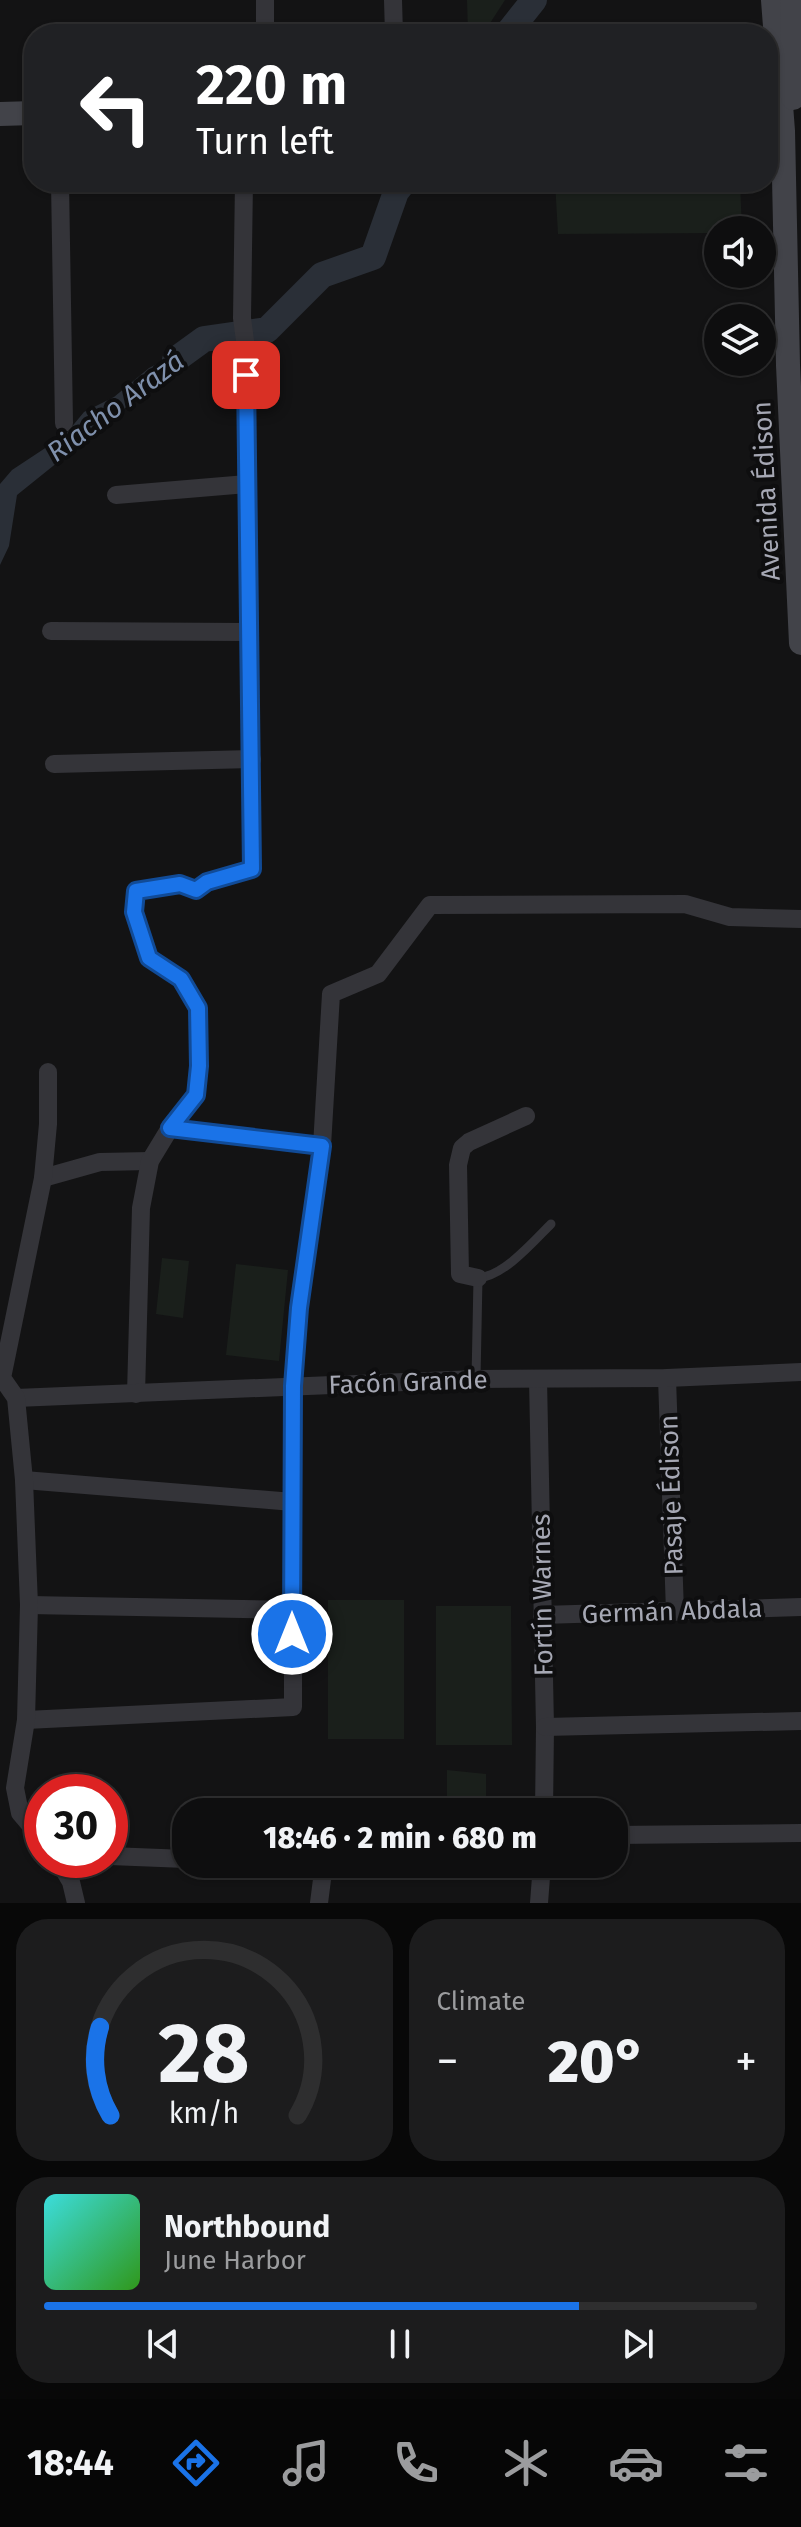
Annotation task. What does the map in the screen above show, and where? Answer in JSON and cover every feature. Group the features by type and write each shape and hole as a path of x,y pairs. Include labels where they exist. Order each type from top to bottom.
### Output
{"main road":[{"name":"Avenida Édison","path":"773,0 776,24"},
{"name":"Avenida Édison","path":"792,0 783,131 801,436"},
{"name":"Avenida Édison","path":"778,42 790,122 798,275 801,643"},
{"path":"0,114 24,113"}],"street":[{"path":"265,0 265,24"},
{"path":"393,0 394,24"},
{"path":"60,192 64,423"},
{"path":"136,1394 141,1208 150,1161 170,1128 196,1095 199,1066 198,1008 181,979 149,958 134,912 136,891 180,884 196,890 207,882 252,869 246,348 242,318 244,192"},
{"path":"116,495 247,484"},
{"path":"51,631 247,632"},
{"path":"54,764 252,759"},
{"path":"26,1720 293,1707 293,1386 299,1308 322,1146 331,994 378,974 430,905 685,904 730,917 801,919"},
{"path":"24,1818 20,1813 15,1788 26,1720 29,1605 24,1480 16,1398 2,1378 43,1178 48,1124 48,1072"},
{"path":"478,1278 460,1274 458,1165 462,1148 526,1116"},
{"path":"170,1128 322,1146"},
{"path":"43,1178 100,1162 150,1161"},
{"name":"Facón Grande","path":"16,1398 476,1379 667,1378 801,1372"},
{"name":"Pasaje Édison","path":"667,1378 675,1612"},
{"name":"Fortín Warnes","path":"538,1379 544,1798"},
{"path":"24,1480 293,1502"},
{"path":"29,1605 292,1610"},
{"name":"Germán Abdala","path":"542,1615 801,1607"},
{"path":"545,1727 801,1721"},
{"path":"628,1835 801,1833"},
{"path":"128,1857 172,1858"},
{"path":"69,1878 76,1903"},
{"path":"319,1903 322,1878"},
{"path":"539,1903 541,1878"}],"lane":[{"path":"476,1379 478,1278 489,1277 524,1252 551,1224"}],"shaded area":[{"path":"467,0 505,0 489,24 468,24"},
{"path":"556,192 740,192 741,216 704,216 704,233 558,234"},
{"path":"162,1258 189,1261 183,1318 156,1314"},
{"path":"236,1264 288,1270 279,1361 226,1355"},
{"path":"328,1600 404,1600 404,1739 328,1739"},
{"path":"436,1606 511,1606 512,1745 436,1745"},
{"path":"447,1770 486,1774 486,1798 447,1798"}],"water":[{"path":"204,339 140,396 17,495 9,546 0,565 0,484 12,470 65,435 84,412 114,397 149,368"}],"waterway":[{"name":"Riacho Arazá","path":"515,24 534,0"},
{"name":"Riacho Arazá","path":"175,360 204,339 267,330 322,275 373,257 396,192"}],"route":[{"path":"246,375 252,869 207,882 196,890 180,884 136,891 134,912 149,958 181,979 198,1008 196,1095 170,1128 322,1146 299,1308 293,1386 292,1634"}]}
